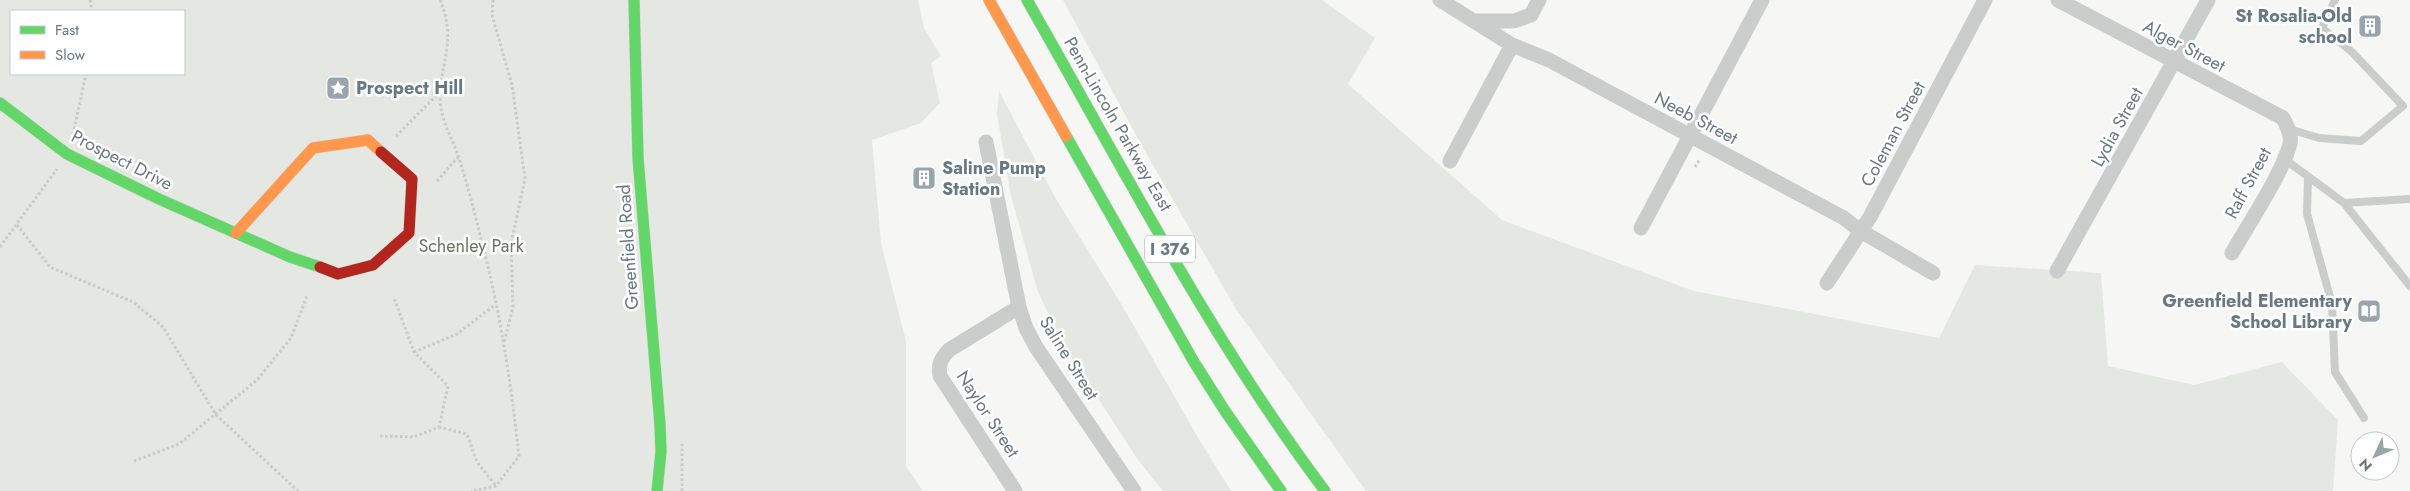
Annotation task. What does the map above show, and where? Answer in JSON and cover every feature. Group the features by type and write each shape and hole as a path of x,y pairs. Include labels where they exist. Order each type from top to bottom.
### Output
{"main road":[{"name":"Greenfield Road","path":"634,0 638,158 660,425 661,452 657,491"},
{"path":"978,0 1056,121"},
{"name":"I 376","path":"989,0 1194,362 1230,419 1281,491"},
{"name":"Penn-Lincoln Parkway East","path":"1027,0 1224,344 1286,439 1325,491"},
{"name":"Prospect Drive","path":"0,103 67,154 159,199 290,257 338,274 373,265 409,233 412,179 368,140 313,148 236,233"}],"street":[{"name":"Neeb Street","path":"1440,0 1477,21 1512,45 1549,60 1844,218 1859,230 1933,273"},
{"path":"1477,21 1514,21 1531,15 1539,0"},
{"path":"1640,228 1762,0"},
{"name":"Coleman Street","path":"1827,282 1859,230 1870,217 1985,0"},
{"name":"Alger Street","path":"2058,0 2283,118 2289,129"},
{"name":"Lydia Street","path":"2058,271 2175,63 2208,0"},
{"path":"1450,161 1512,45"},
{"name":"Raff Street","path":"2232,253 2257,210 2291,142 2289,129"},
{"name":"Saline Street","path":"986,142 1019,307 1026,328 1036,347 1134,491"},
{"name":"Naylor Street","path":"1015,491 940,376 939,367 943,356 949,350 1019,307"}],"lane":[{"path":"2289,129 2319,138 2361,141 2403,106 2352,52 2322,28 2335,0"},
{"path":"2283,158 2344,203 2410,286"},
{"path":"2308,177 2307,214 2332,304 2334,372 2364,418"},
{"path":"2344,203 2410,199"}],"path":[{"path":"440,0 447,20 449,38 441,92 441,109 458,157 482,241 513,398 519,456 496,486 471,491"},
{"path":"493,0 492,14 512,85 525,178 511,244 513,307 503,346"},
{"path":"67,154 75,130 86,75"},
{"path":"396,136 441,92"},
{"path":"437,181 458,157"},
{"path":"1695,167 1700,158"},
{"path":"0,247 48,183"},
{"path":"17,225 50,267 133,302 163,327 216,415 298,491"},
{"path":"134,461 179,444 257,380 291,338 308,296"},
{"path":"394,298 414,352 448,386 439,427"},
{"path":"414,352 457,334 496,305"},
{"path":"380,436 414,437 439,427 467,434 478,462 496,486"}],"green space":[{"name":"Schenley Park","path":"0,0 918,0 924,28 941,56 931,63 940,103 921,123 872,140 881,243 906,341 906,466 923,491 0,491"},
{"path":"1063,0 1322,0 1375,38 1348,84 1502,220 1694,291 1939,338 1975,265 2101,273 2108,366 2194,385 2282,362 2338,420 2333,491 1366,491 1236,309 1142,146"},
{"path":"999,91 1056,199 1123,307 1231,491 1163,491 1138,460 1064,346 1038,292 1011,196 997,114"}],"traffic: fast":[{"path":"634,0 638,158 660,425 661,452 657,491"},
{"path":"1027,0 1205,312 1283,433 1325,491"},
{"path":"0,103 67,154 159,199 290,257 320,267"},
{"path":"1066,136 1194,362 1225,411 1281,491"}],"traffic: slow":[{"path":"989,0 1066,136"},
{"path":"236,233 313,148 368,140 381,152"}],"traffic: jam":[{"path":"320,267 338,274 373,265 409,233 412,179 381,152"}],"place":[{"name":"St Rosalia-Old school","path":"2370,26"},
{"name":"Prospect Hill","path":"338,88"},
{"name":"Saline Pump Station","path":"924,178"},
{"name":"Greenfield Elementary School Library","path":"2369,311"}]}
